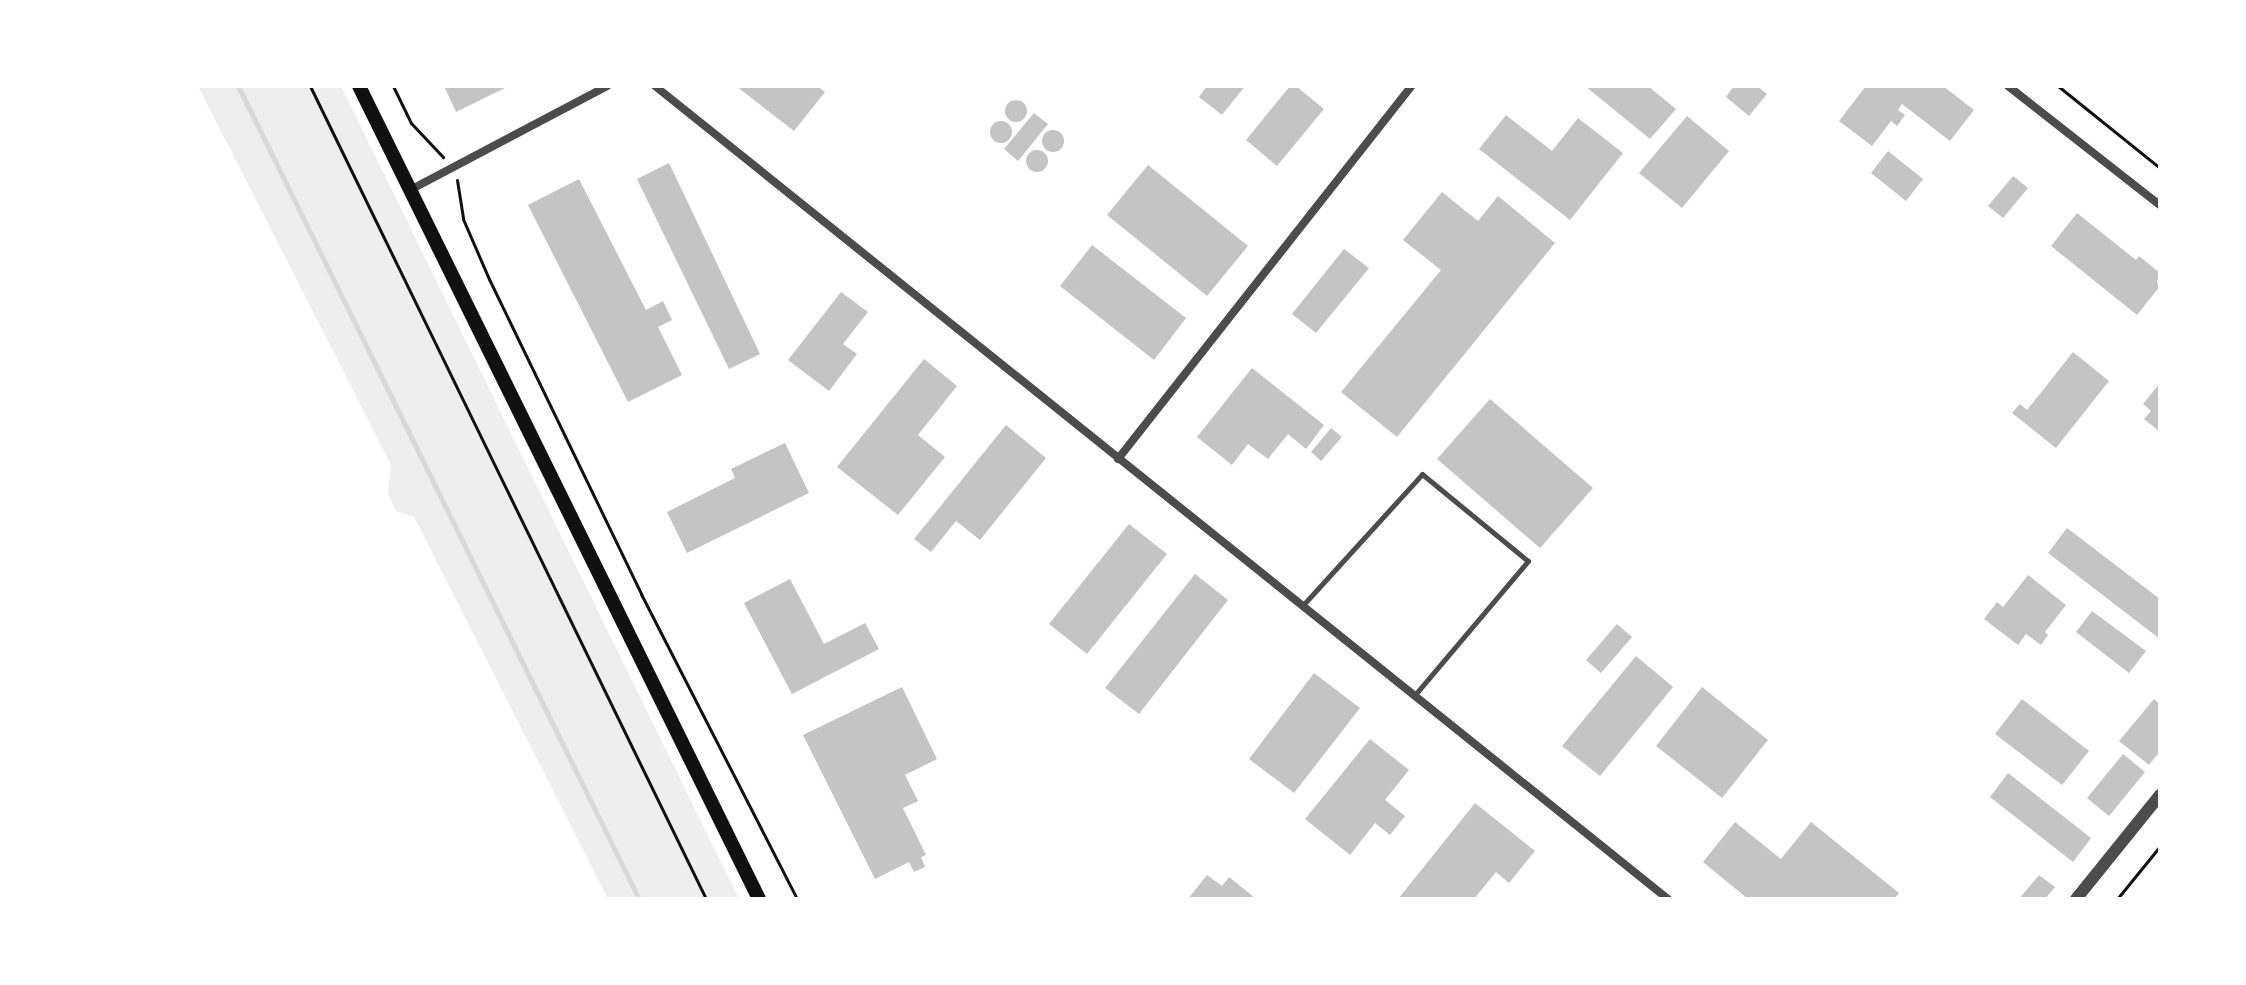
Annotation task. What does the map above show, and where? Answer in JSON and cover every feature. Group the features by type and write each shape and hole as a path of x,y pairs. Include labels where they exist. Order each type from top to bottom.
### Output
{"main road":[{"path":"359,86 759,899"}],"street":[{"path":"410,190 455,169 607,86"},
{"path":"655,86 1668,899"},
{"path":"1118,459 1411,86"},
{"path":"2008,86 2160,205"},
{"path":"2076,899 2160,795"}],"lane":[{"path":"1302,607 1422,474 1528,561 1413,696"}],"path":[{"path":"310,86 706,899"},
{"path":"393,86 411,123 455,169 463,219 489,279 641,594 797,899"},
{"path":"2058,86 2160,168"},
{"path":"2117,899 2160,846"}],"shaded area":[{"path":"198,86 341,86 739,899 608,899 414,517 396,511 388,494 391,465"}],"building":[{"path":"444,86 509,86 456,112"},
{"path":"736,86 817,86 825,92 794,131"},
{"path":"1207,86 1245,86 1222,115 1199,97"},
{"path":"1290,86 1296,86 1324,109 1277,166 1246,140"},
{"path":"1585,86 1648,86 1676,109 1650,139"},
{"path":"1734,86 1757,86 1767,94 1749,116 1726,97"},
{"path":"1866,86 1943,86 1974,110 1950,141 1902,104 1898,110 1905,115 1897,126 1891,121 1872,146 1839,121"},
{"path":"1016,100 1024,103 1027,111 1024,119 1016,122 1008,119 1005,111 1008,103"},
{"path":"1034,113 1048,124 1018,161 1004,149"},
{"path":"1506,115 1552,151 1578,118 1623,153 1570,220 1479,149"},
{"path":"1687,116 1729,151 1682,208 1639,173"},
{"path":"1001,121 1009,124 1012,132 1009,140 1001,143 993,140 990,132 993,124"},
{"path":"1053,130 1061,133 1064,141 1061,149 1053,152 1045,149 1042,141 1045,133"},
{"path":"1037,150 1045,153 1048,161 1045,169 1037,172 1029,169 1026,161 1029,153"},
{"path":"1888,151 1923,179 1906,201 1871,173"},
{"path":"669,163 760,354 729,369 637,179"},
{"path":"1148,165 1248,246 1207,296 1107,215"},
{"path":"2013,176 2028,188 2003,218 1988,206"},
{"path":"579,179 646,310 663,301 672,320 658,327 682,375 628,402 528,205"},
{"path":"1442,192 1478,221 1498,196 1555,243 1397,437 1341,392 1441,270 1403,240"},
{"path":"2077,213 2136,260 2139,256 2160,273 2157,282 2160,286 2137,315 2051,246"},
{"path":"1092,245 1186,318 1154,360 1060,286"},
{"path":"1344,249 1369,268 1316,333 1292,314"},
{"path":"841,292 868,312 843,344 857,354 829,391 788,360"},
{"path":"2073,352 2109,381 2056,448 2012,413 2020,404 2027,410"},
{"path":"924,359 957,386 918,435 945,457 898,515 837,467"},
{"path":"1252,368 1324,425 1306,449 1288,434 1268,459 1248,444 1232,465 1197,437"},
{"path":"2160,383 2160,432 2144,419 2151,411 2143,404"},
{"path":"1490,399 1593,488 1540,548 1437,459"},
{"path":"1006,425 1046,458 980,540 956,521 931,552 914,539"},
{"path":"1331,428 1342,437 1321,461 1311,452"},
{"path":"785,443 809,493 687,553 667,512 735,478 731,469"},
{"path":"1129,524 1167,554 1087,654 1049,624"},
{"path":"2067,528 2160,599 2160,639 2048,553"},
{"path":"1195,574 1228,600 1139,714 1105,688"},
{"path":"2028,575 2066,605 2045,632 2048,635 2041,645 2026,634 2018,645 1984,619 1997,602 2003,607"},
{"path":"790,579 824,644 865,623 879,649 792,694 744,603"},
{"path":"2092,611 2146,651 2129,673 2076,632"},
{"path":"1617,624 1632,637 1601,673 1586,660"},
{"path":"1636,656 1673,687 1600,776 1562,746"},
{"path":"1314,673 1360,708 1294,793 1249,759"},
{"path":"902,687 937,759 905,775 918,801 903,808 926,855 921,857 925,867 914,872 909,862 875,879 803,735"},
{"path":"1702,687 1768,740 1722,798 1656,746"},
{"path":"2022,699 2089,751 2062,785 1995,734"},
{"path":"2154,699 2160,704 2160,751 2149,765 2119,741"},
{"path":"1370,739 1409,770 1385,800 1405,816 1390,835 1375,823 1350,855 1305,819"},
{"path":"2123,754 2145,772 2109,816 2087,798"},
{"path":"2008,773 2091,838 2073,862 1990,797"},
{"path":"1475,803 1535,851 1509,883 1496,872 1474,899 1398,899"},
{"path":"1735,822 1781,859 1811,822 1899,893 1894,899 1748,899 1703,862"},
{"path":"1207,875 1222,886 1229,877 1254,897 1188,899"},
{"path":"2039,875 2055,887 2045,899 2019,899"}],"waterway":[{"path":"238,86 639,899"}]}
